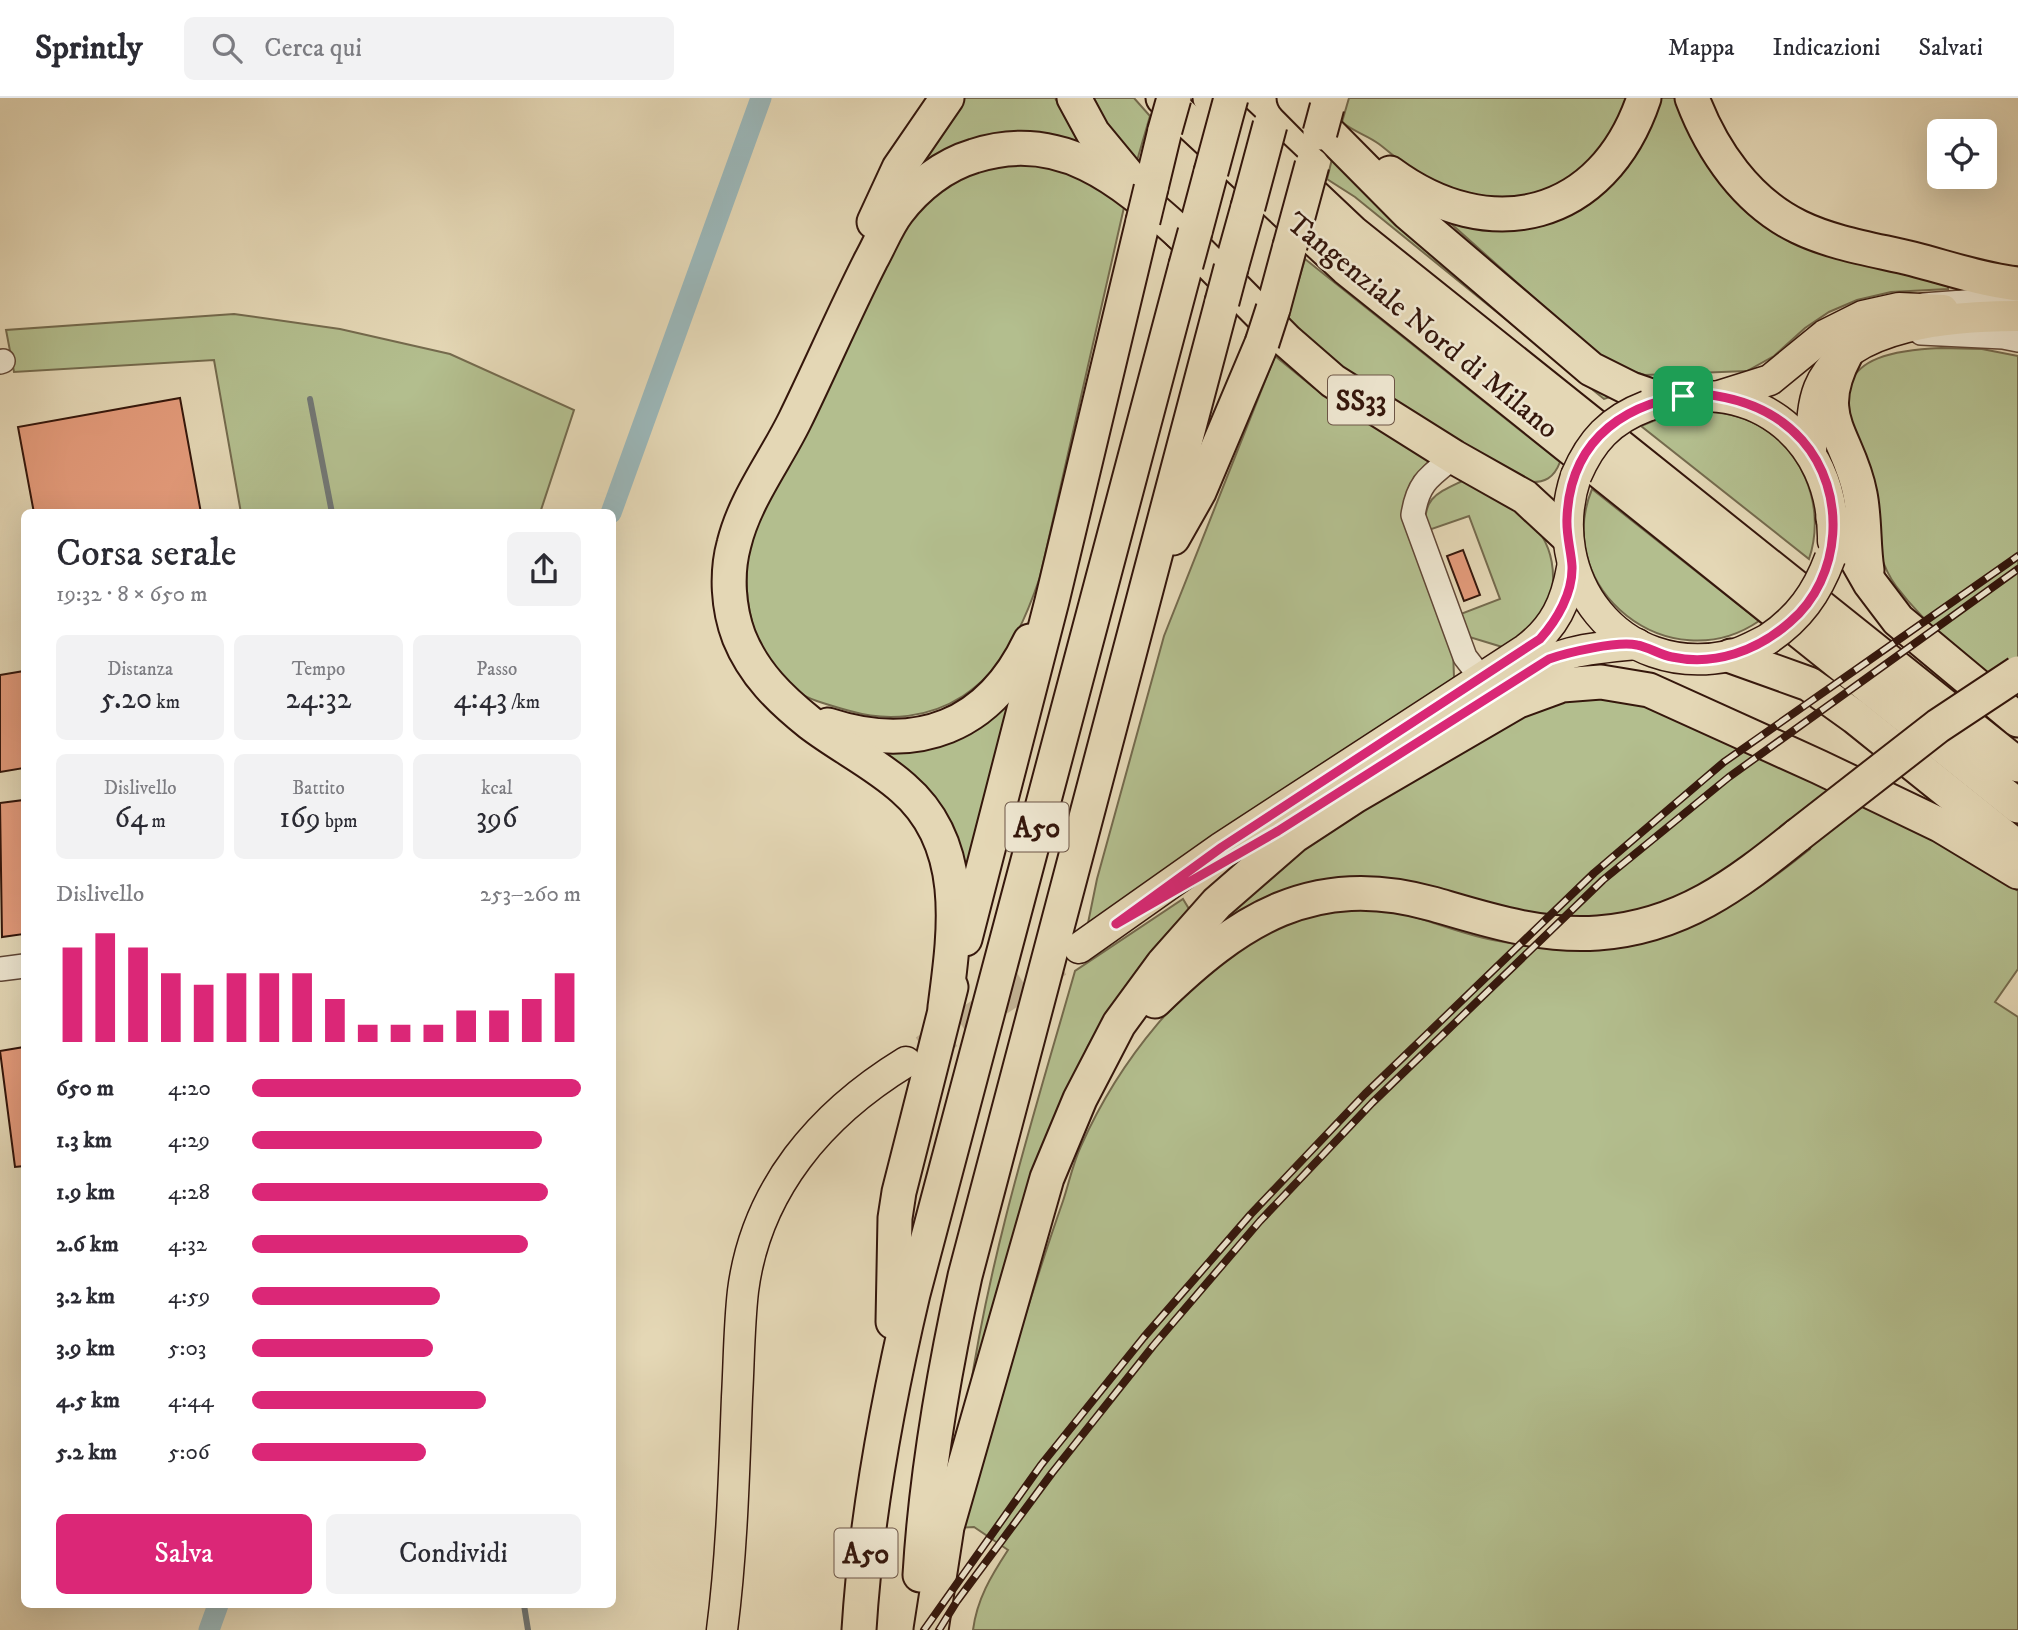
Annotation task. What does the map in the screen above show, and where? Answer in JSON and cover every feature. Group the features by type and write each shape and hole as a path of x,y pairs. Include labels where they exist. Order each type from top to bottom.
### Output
{"highway":[{"path":"846,309 867,239 884,198 899,168 947,98"},
{"name":"SS33","path":"1074,98 1105,149 1187,243 1314,365 1363,402 1525,497 1566,535"},
{"path":"891,1389 895,1218 903,1173 1026,702 1151,188 1164,114 1173,98"},
{"name":"Tangenziale Nord di Milano","path":"1210,98 1353,233 2018,765"},
{"name":"A50","path":"859,1630 864,1570 891,1389 930,1229 1187,243 1211,172 1231,98"},
{"path":"1294,98 1408,213 1591,369 1655,402"},
{"path":"1320,109 1383,168 1427,198 1464,211 1497,216 1551,205 1586,186 1608,165 1625,143 1644,98"},
{"path":"1692,98 1719,153 1735,174 1765,206 1800,228 1968,275 2018,284"},
{"path":"1714,98 1718,116 1731,146 1755,179 1777,200 1822,229 1866,248"},
{"path":"1150,580 1199,492 1262,343 1312,165 1320,109"},
{"name":"A50","path":"919,1630 923,1528 930,1462 953,1331 1034,1008 1273,111"},
{"name":"Tangenziale Nord di Milano","path":"1164,114 1346,268 2018,806"},
{"path":"946,1007 955,909 951,873 938,833 906,790 794,710 754,667 739,636 731,604 731,556 743,516 790,430 891,220 913,194 942,170 976,155 1010,149 1032,149 1080,160 1118,180 1187,243"},
{"path":"1920,261 2018,272"},
{"path":"1846,354 1833,384 1831,417 1860,493 1870,583"},
{"path":"1833,518 1870,583 1898,620 2018,720"},
{"path":"794,710 856,734 880,738 923,734 946,727 974,711 994,695 1022,658 1031,639 1067,528"},
{"path":"1731,656 1809,684 1855,717 2018,848"},
{"path":"1102,1054 1133,1019 1228,938 1250,923 1298,902 1355,892 1382,894 1407,897 1520,929 1573,934 1601,933 1672,918 1711,900 1744,878 1938,726 2018,673"},
{"path":"931,1630 947,1527 1057,1152 1102,1054 1142,990 1217,904 1285,843 1355,796 1493,715 1541,692 1583,682 1623,684 1649,690 1940,825 2018,872"}],"main road":[{"path":"1719,396 1770,380 1836,328 1863,316 1898,320 1938,309 1974,316 2018,316"},
{"path":"1811,452 1815,398 1827,374 1846,354 1878,336 1898,320"},
{"path":"1683,396 1719,396 1750,404 1773,416 1796,434 1811,452 1826,487 1833,518 1830,558 1815,593 1793,620 1768,639 1731,656 1702,660 1674,658 1637,645 1608,625 1596,612 1572,568 1566,535 1570,494 1588,450 1615,421 1655,402 1683,396"},
{"path":"1079,948 1222,847 1526,649 1550,627 1567,595 1572,568"},
{"path":"1116,924 1278,831 1549,659 1586,649 1637,645"},
{"path":"1355,796 1444,724"},
{"path":"722,1630 729,1577 743,1291 756,1235 780,1182 807,1143 843,1106 906,1062"}],"street":[{"path":"1898,320 1971,300 2018,298"},
{"path":"1898,320 2018,340"},
{"path":"1454,457 1423,482 1416,497 1413,515 1465,657 1482,679"},
{"path":"0,969 21,966"}],"green space":[{"path":"961,98 1055,98 1079,142 912,178"},
{"path":"1084,98 1134,98 1150,116 1134,171"},
{"path":"1349,98 1627,98 1614,126 1598,150 1579,170 1556,185 1531,194 1504,198 1475,197 1445,189 1418,175 1379,144 1342,122"},
{"path":"1654,98 1683,98 1692,122 1839,258 1948,285 1948,289 1891,292 1857,300 1829,312 1805,328 1774,356 1747,371 1645,375 1622,368 1598,355 1448,221 1450,217 1528,222"},
{"path":"1335,147 1619,394 1604,399 1355,197 1327,179"},
{"path":"1030,163 1079,178 1125,203 1040,577 1028,610 1012,643 991,672 963,696 936,709 908,716 879,716 850,711 815,700 795,690 779,674 766,656 757,636 750,616 747,594 749,550 754,529 906,225 933,198 960,179 992,168"},
{"path":"1305,259 1560,462 1552,476 1539,482 1528,482 1325,357 1286,323"},
{"path":"234,314 340,329 450,354 574,410 541,509 240,509 214,360 14,372 6,330"},
{"path":"1941,348 1982,349 2018,356 2018,695 1938,631 1896,586 1884,565 1877,542 1851,434 1847,409 1848,389 1857,372 1874,360 1901,352"},
{"path":"1275,356 1313,387 1431,459 1414,477 1409,492 1453,651 1454,677 1448,687 1088,923 1097,879 1164,636"},
{"path":"1696,411 1729,414 1748,420 1767,430 1796,460 1806,478 1815,518 1809,559 1641,426 1668,415"},
{"path":"1468,478 1527,518 1546,543 1551,560 1553,587 1549,608 1509,649 1466,636 1458,615 1500,599 1469,516 1426,531 1425,519 1430,502 1442,491"},
{"path":"1592,489 1759,621 1725,637 1690,640 1656,633 1627,616 1603,591 1588,561 1584,526"},
{"path":"1017,685 967,871 953,830 933,797 906,770 871,744"},
{"path":"1592,694 1638,701 1942,838 2018,891 2018,969 1995,1002 2018,1017 2018,1630 973,1630 986,1588 1008,1550 974,1527 956,1528 1073,1166 1096,1115 1134,1054 1157,1025 1208,973 1266,934 1323,912 1353,908 1383,909 1479,937 1541,947 1585,949 1626,945 1663,936 1700,922 1736,902 1810,849 1789,825 1703,889 1620,918 1541,920 1414,886 1214,928 1273,872 1322,836 1504,720"},
{"path":"1183,899 1189,909 1153,949 1120,994 1088,1046 1057,1118 969,1397 1001,1235 1075,971"}],"building":[{"path":"180,398 200,509 33,509 18,427"},
{"path":"1463,550 1480,595 1464,601 1447,556"},
{"path":"21,672 21,768 0,772 0,675"},
{"path":"21,800 21,934 2,937 0,803"},
{"path":"21,1048 21,1166 15,1167 0,1051"}],"waterway":[{"path":"612,509 761,98"},
{"path":"310,399 331,509"},
{"path":"209,1630 217,1608"},
{"path":"524,1608 528,1630"}],"tunnel":[{"path":"924,1050 1058,962"}],"railway":[{"path":"924,1630 1041,1465 1144,1337 1251,1214 1365,1094 1594,873 1724,762 2018,556"},
{"path":"939,1630 957,1601 1052,1473 1153,1346 1260,1221 1372,1103 1603,880 1729,777 2018,569"}],"route":[{"path":"1683,396 1719,396 1758,407 1788,427 1811,452 1819,467 1833,518 1833,541 1830,558 1815,593 1793,620 1768,639 1731,656 1702,660 1674,658 1637,645 1586,649 1549,659 1505,684 1221,866 1116,924 1222,847 1540,639 1560,611 1567,595 1572,568 1566,535 1567,515 1570,494 1584,457 1604,430 1615,421 1647,405 1683,396"}]}
